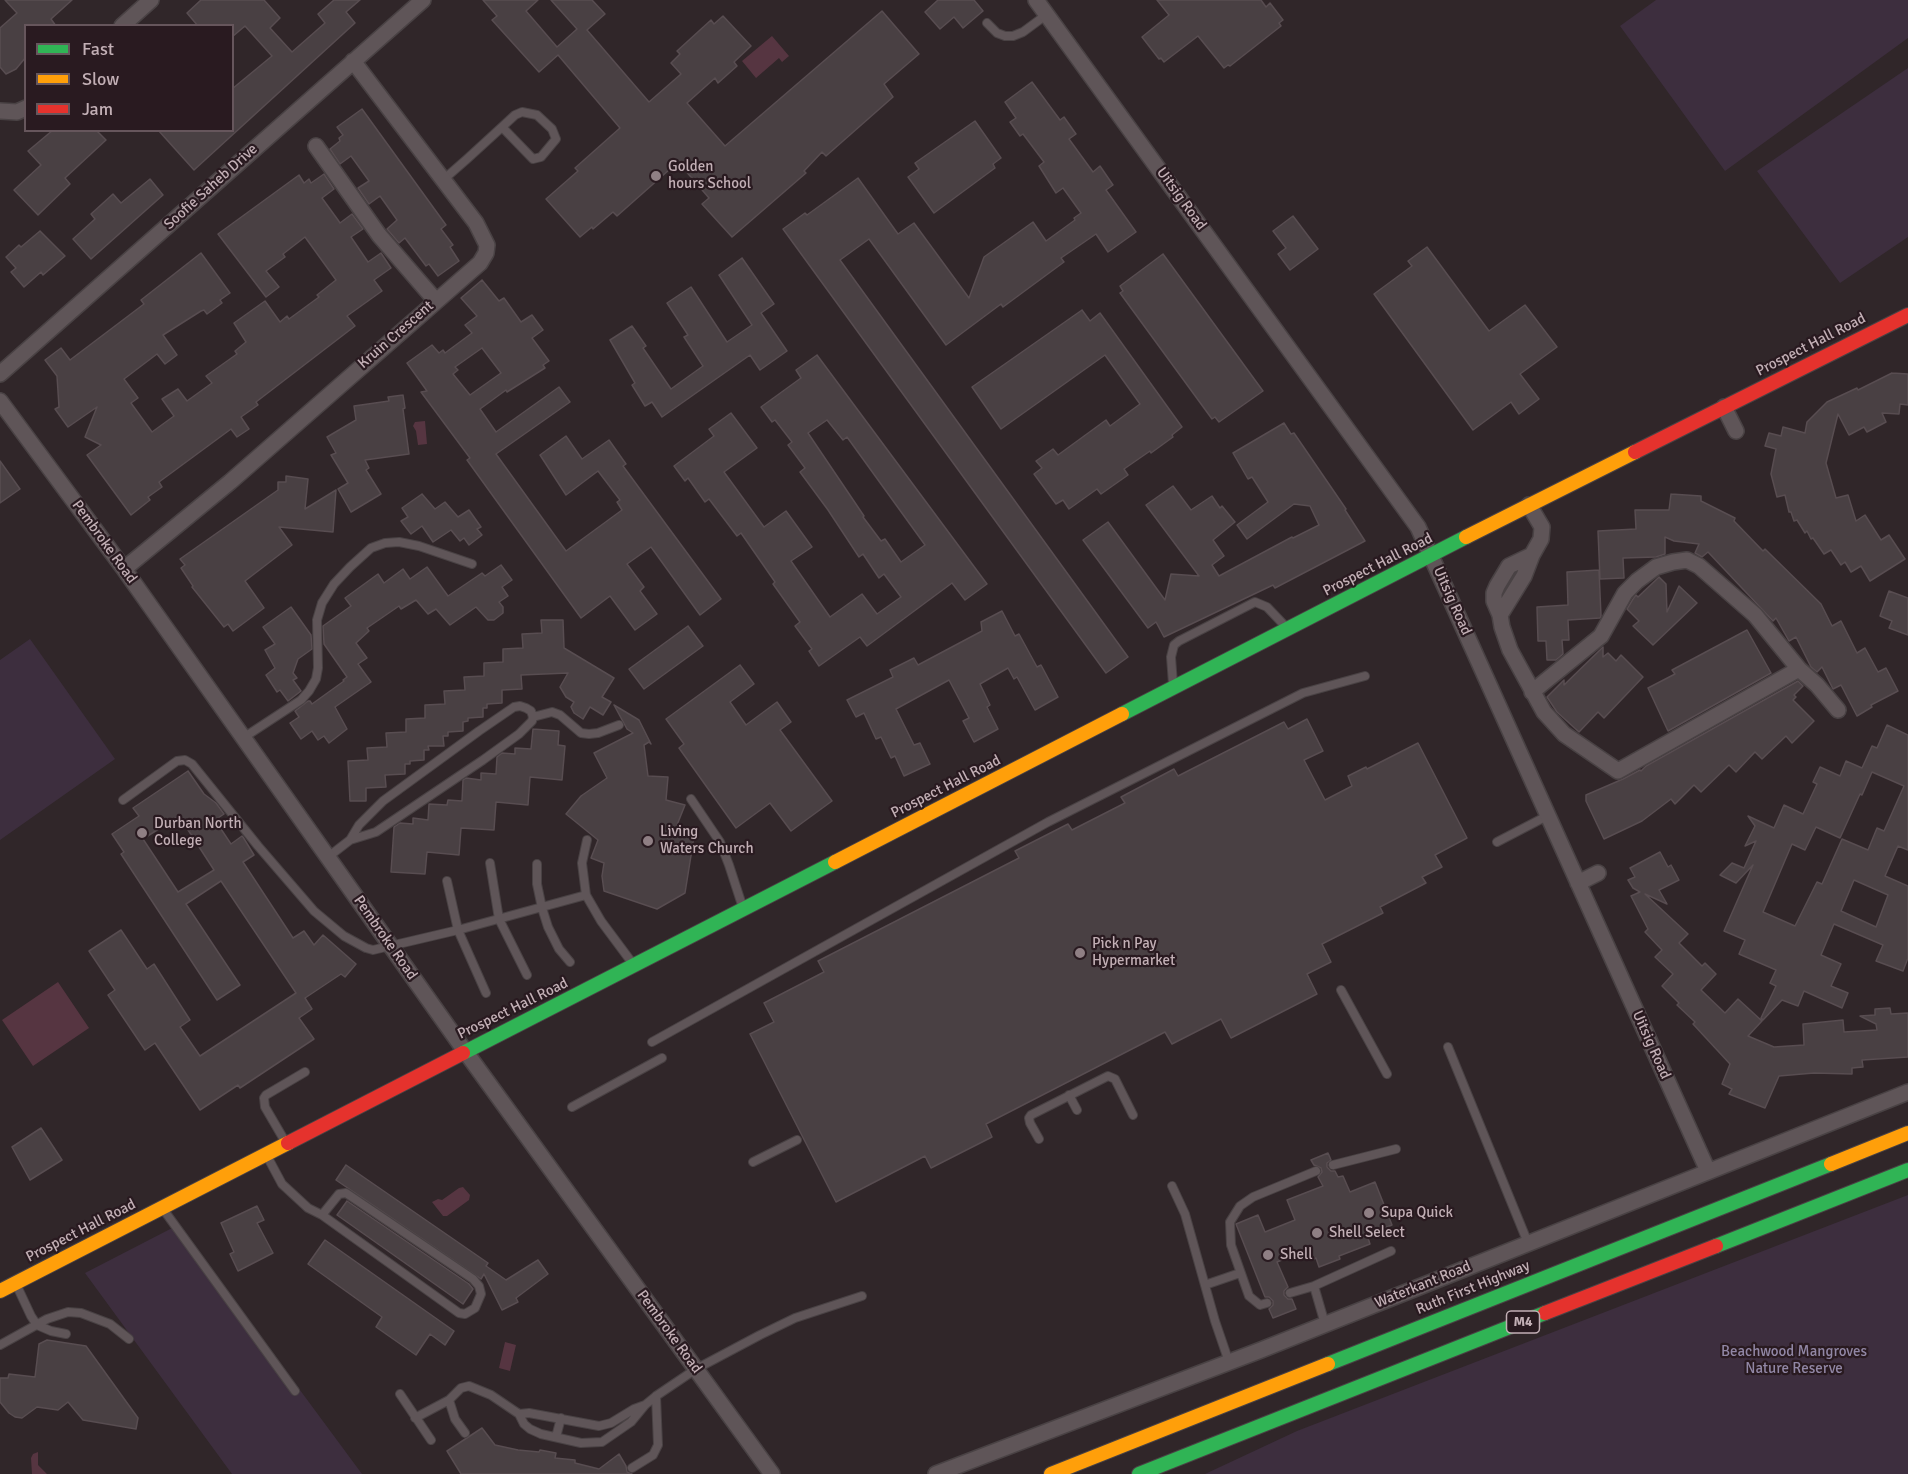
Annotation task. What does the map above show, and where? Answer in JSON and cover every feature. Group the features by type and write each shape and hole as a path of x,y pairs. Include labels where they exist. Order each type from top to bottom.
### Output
{"main road":[{"name":"Prospect Hall Road","path":"0,1291 1529,505 1908,315"},
{"name":"Ruth First Highway","path":"1051,1474 1908,1133"},
{"name":"M4","path":"1139,1474 1908,1170"},
{"path":"1161,1474 1246,1431"}],"street":[{"path":"124,24 151,0"},
{"name":"Soofie Saheb Drive","path":"0,374 423,0"},
{"name":"Uitsig Road","path":"1035,0 1418,527 1708,1171"},
{"name":"Kruin Crescent","path":"124,569 230,482 480,263 486,253 487,245 483,233 353,61"},
{"path":"4,112 24,108"},
{"path":"316,146 379,235 436,301"},
{"name":"Pembroke Road","path":"0,401 124,569 465,1051 772,1474"},
{"path":"1724,407 1736,430"},
{"path":"1529,505 1542,527 1541,539 1524,576 1500,615 1502,627 1510,650 1544,712 1564,734 1618,771 1799,669"},
{"path":"1532,692 1601,636 1625,593 1637,581 1656,567 1687,560 1699,566 1755,615 1799,669 1817,685 1838,710"},
{"path":"1578,883 1598,873"},
{"name":"Waterkant Road","path":"936,1474 1229,1362 1908,1092"}],"lane":[{"path":"987,23 997,33 1013,36 1023,32 1046,15"},
{"path":"443,180 515,115 522,112 537,115 552,129 556,141 541,157 533,159 502,127"},
{"path":"243,738 301,700 309,691 316,679 318,668 316,620 322,603 334,584 371,548 385,543 399,542 419,546 472,564"},
{"path":"1173,688 1171,651 1179,640 1255,602 1267,607 1288,630"},
{"path":"652,1041 1048,822 1303,693 1365,676"},
{"path":"328,857 350,840 376,832 519,734 532,721 531,711 520,706 514,707 479,731 383,801 359,825 350,840"},
{"path":"533,717 552,712 560,715 581,733 589,734 619,725"},
{"path":"123,800 177,761 184,760 192,764 284,877 332,927 373,950 586,896"},
{"path":"691,799 720,842 743,909"},
{"path":"1497,842 1547,816"},
{"path":"587,840 582,863 586,896 601,921 634,965"},
{"path":"490,863 499,919 527,975"},
{"path":"537,864 537,884 548,927 570,962"},
{"path":"447,881 458,930 486,993"},
{"path":"1341,990 1387,1074"},
{"path":"1448,1047 1528,1244"},
{"path":"572,1107 662,1058"},
{"path":"287,1144 265,1107 264,1098 305,1072"},
{"path":"1039,1138 1029,1123 1031,1115 1102,1078 1112,1077 1133,1115"},
{"path":"1069,1095 1077,1110"},
{"path":"753,1162 797,1140"},
{"path":"1333,1165 1396,1149"},
{"path":"266,1155 282,1184 308,1208 322,1215 459,1313 465,1314 475,1308 481,1294 479,1286 473,1279 346,1193 339,1194 322,1215"},
{"path":"1267,1303 1260,1305 1249,1296 1231,1245 1230,1222 1240,1206 1253,1197 1316,1172"},
{"path":"1172,1186 1185,1214 1229,1362"},
{"path":"163,1208 295,1391"},
{"path":"1290,1293 1314,1286 1390,1251"},
{"path":"1205,1286 1240,1273"},
{"path":"16,1283 37,1325 66,1334"},
{"path":"1314,1286 1325,1324"},
{"path":"415,1418 449,1400 461,1388 469,1386 491,1395 519,1414 524,1424 530,1429 581,1443 602,1442 631,1422 656,1396 696,1369 795,1318 862,1296"},
{"path":"0,1345 57,1315 68,1312 81,1312 110,1324 129,1339"},
{"path":"400,1394 431,1440"},
{"path":"632,1468 653,1455 658,1444 656,1396"},
{"path":"449,1400 455,1419 465,1433"},
{"path":"519,1414 529,1413 599,1426 611,1423 634,1409 645,1406"},
{"path":"556,1437 561,1418"}],"green space":[{"path":"1656,0 1908,0 1908,38 1725,171 1620,26"},
{"path":"1908,68 1908,237 1840,283 1757,171"},
{"path":"30,639 115,759 0,840 0,660"},
{"name":"Beachwood Mangroves Nature Reserve","path":"1908,1195 1908,1474 1205,1474 1297,1431"},
{"path":"178,1225 362,1474 232,1474 85,1273"}],"shaded area":[{"path":"772,36 789,56 782,62 779,58 756,78 742,61"},
{"path":"425,421 427,444 418,445 413,426 415,422"},
{"path":"58,982 89,1028 33,1066 2,1020"},
{"path":"463,1187 470,1195 469,1200 447,1216 443,1216 432,1202 442,1200"},
{"path":"505,1342 516,1345 510,1371 499,1368"},
{"path":"38,1452 38,1465 47,1474 32,1474 31,1458"}],"building":[{"path":"5,0 72,0 51,19 55,24 24,24 24,59 16,69 6,74 0,67 0,28 17,13"},
{"path":"201,0 264,0 280,18 270,28 292,52 325,23 318,14 334,0 360,0 346,12 355,23 194,170 160,132 234,132 234,87 272,56 245,26 234,35 234,24 196,24 187,13"},
{"path":"483,0 538,0 526,11 557,47 577,29 551,0 592,0 605,14 587,30 649,102 681,74 671,63 680,54 677,51 711,20 714,24 723,16 751,46 734,62 737,66 718,83 715,78 687,103 725,146 882,11 919,54 884,84 893,97 826,156 822,152 804,171 806,173 732,237 702,204 709,198 678,162 617,216 613,212 580,237 546,199 578,171 575,168 620,128 558,55 539,72 492,20 497,16"},
{"path":"938,0 974,0 983,11 963,28 954,17 940,29 925,12"},
{"path":"1157,0 1261,0 1266,7 1270,3 1283,20 1279,23 1281,26 1230,66 1224,68 1198,36 1164,62 1142,37 1169,15"},
{"path":"1032,82 1060,120 1064,117 1076,134 1069,139 1093,172 1100,166 1113,185 1106,190 1136,232 1108,252 1096,234 1061,258 1064,262 1003,307 1001,304 946,345 869,239 840,260 1128,657 1106,673 783,229 805,213 807,215 858,178 898,234 914,223 969,298 984,257 1033,222 1046,241 1081,213 1063,188 1056,193 1039,166 1044,162 1023,134 1020,136 1010,122 1016,118 1005,102"},
{"path":"362,109 446,225 441,229 453,245 450,247 459,261 438,276 429,264 426,266 405,238 399,243 387,229 397,220 380,196 369,204 358,188 369,181 351,156 340,164 330,149 340,141 339,138 343,135 337,127"},
{"path":"975,121 1001,158 993,164 995,168 934,213 908,177 919,169 915,163"},
{"path":"51,132 98,132 106,140 65,178 70,184 38,215 14,190 41,165 28,151"},
{"path":"324,174 334,189 322,198 340,223 352,214 363,229 351,237 368,262 381,253 391,268 374,280 382,291 347,316 355,326 256,402 258,405 241,417 249,429 237,437 231,429 159,482 162,487 148,497 150,500 131,515 87,455 101,445 85,437 97,407 68,427 55,409 59,407 57,376 45,360 61,348 70,360 144,304 141,300 201,253 230,293 220,300 222,303 207,314 204,310 201,311 163,335 177,355 165,364 157,354 124,379 138,398 131,403 152,432 174,416 162,399 178,389 187,401 212,383 206,376 237,354 235,351 246,342 234,323 265,301 280,322 287,316 289,319 319,297 317,295 336,280 305,237 283,254 285,257 266,271 279,287 266,297 218,234 299,175 304,183 309,179 311,183"},
{"path":"150,179 163,195 91,259 73,239 95,219 91,214 113,194 121,203"},
{"path":"1293,216 1318,249 1290,270 1278,254 1286,248 1273,231"},
{"path":"40,231 65,256 43,275 41,272 24,287 11,272 16,268 6,257"},
{"path":"1427,247 1489,331 1525,305 1557,347 1520,374 1539,399 1519,414 1511,402 1473,430 1374,294 1412,266 1408,261"},
{"path":"1163,254 1263,391 1219,422 1215,417 1212,419 1120,293 1123,291 1120,286"},
{"path":"742,258 774,304 761,313 787,351 760,370 750,355 662,417 652,402 645,406 632,385 635,383 610,340 632,326 646,346 643,348 671,389 703,366 684,337 688,335 667,303 691,287 727,342 752,325 719,275"},
{"path":"482,280 499,301 504,298 521,322 532,315 543,330 532,338 549,361 543,365 545,368 507,392 506,390 480,409 496,432 559,387 570,402 496,454 566,551 622,510 617,502 620,500 598,471 566,495 540,455 566,436 582,459 609,440 626,464 623,466 721,599 700,615 651,547 627,564 644,587 640,591 657,614 635,630 610,596 581,618 467,460 470,458 421,392 427,391 407,363 432,345 439,353 443,350 445,353 472,333 465,325 477,316 461,298","holes":["482,348 501,373 470,395 453,374 458,370 455,367"]},
{"path":"1082,310 1090,321 1100,313 1182,427 1172,435 1173,437 1151,453 1150,451 1124,469 1128,475 1101,494 1097,489 1069,509 1063,500 1056,504 1034,474 1042,468 1036,461 1053,449 1058,455 1106,420 1110,426 1140,404 1105,355 1001,429 972,387"},
{"path":"817,355 987,584 965,600 952,583 867,646 860,637 819,666 809,651 812,649 795,626 800,622 741,533 737,536 709,499 705,502 688,478 685,481 674,466 714,436 709,429 731,413 757,448 724,472 764,527 786,511 812,547 791,561 830,617 862,594 877,614 901,597 884,574 879,578 863,554 859,557 800,472 805,468 788,445 792,442 775,420 772,422 761,407 801,378 796,370","holes":["827,420 843,440 847,437 925,545 901,562 885,539 881,541 863,517 808,433"]},
{"path":"1892,373 1908,374 1908,405 1900,404 1899,414 1882,413 1886,422 1867,432 1864,427 1849,435 1838,414 1826,463 1836,498 1848,495 1856,521 1865,515 1881,540 1889,535 1905,559 1870,581 1861,566 1851,572 1845,562 1841,565 1831,550 1824,554 1807,531 1805,533 1797,520 1794,521 1785,495 1777,497 1771,474 1776,449 1765,446 1769,433 1781,436 1783,427 1805,433 1807,422 1827,402"},
{"path":"403,395 409,454 365,460 369,468 366,470 381,494 351,512 338,489 348,483 331,455 336,453 327,437 356,420 354,406 389,401 388,397"},
{"path":"1284,423 1291,434 1294,433 1365,541 1275,588 1273,585 1164,637 1156,622 1148,628 1083,540 1108,522 1165,600 1171,574 1199,576 1146,505 1173,486 1191,510 1212,496 1220,508 1222,506 1235,522 1213,540 1224,556 1212,565 1219,576 1319,525 1310,506 1294,504 1247,539 1237,525 1268,502 1252,477 1248,479 1233,453"},
{"path":"0,461 20,489 0,503"},
{"path":"286,476 308,479 305,509 336,490 333,532 279,527 292,545 245,581 264,608 233,631 228,624 224,627 192,587 181,568 185,565 180,559 278,490 278,482 286,482"},
{"path":"422,494 435,509 445,502 458,517 469,510 481,527 477,529 482,535 469,545 464,538 460,541 451,530 433,542 422,526 411,534 401,521 408,517 402,508"},
{"path":"1671,494 1701,496 1701,501 1735,518 1734,521 1763,551 1765,549 1821,604 1832,626 1841,621 1857,653 1865,648 1878,672 1886,668 1898,691 1871,705 1872,707 1857,716 1841,685 1833,689 1822,667 1817,672 1811,667 1796,637 1789,641 1776,618 1773,621 1708,552 1702,557 1695,553 1699,544 1674,541 1665,537 1665,554 1656,557 1623,558 1624,578 1600,579 1598,531 1636,529 1635,510 1669,510"},
{"path":"501,565 512,580 502,587 508,596 499,602 503,607 503,613 494,620 488,620 476,607 450,625 436,609 428,614 416,600 401,609 399,606 367,628 369,631 356,643 367,658 358,664 371,682 335,707 347,729 329,743 324,736 318,740 312,731 301,739 290,723 299,717 295,711 308,701 312,704 347,677 324,644 323,626 351,606 345,598 378,574 384,583 403,569 410,579 427,567 448,596 482,573 485,576"},
{"path":"1599,570 1600,618 1568,620 1569,640 1562,640 1563,654 1556,660 1547,660 1546,641 1538,641 1537,607 1568,605 1567,572"},
{"path":"1659,577 1666,584 1667,612 1679,586 1697,603 1653,645 1633,626 1639,621 1627,609 1636,595 1638,597"},
{"path":"1889,591 1908,598 1908,635 1889,628 1892,621 1880,616"},
{"path":"291,607 311,635 312,649 298,659 293,673 297,678 293,680 301,691 288,701 280,690 277,692 266,675 275,668 265,650 275,644 263,627"},
{"path":"1002,611 1015,636 1019,634 1037,667 1041,665 1058,697 1035,710 1017,677 1014,679 1008,668 980,684 990,705 987,707 998,729 974,742 963,721 969,718 949,680 896,709 914,745 920,743 930,764 904,776 895,756 891,758 881,737 876,739 864,713 856,717 847,700 893,677 890,670 914,658 918,665 982,631 981,622"},
{"path":"541,620 563,620 564,648 614,678 602,697 611,702 603,715 590,707 583,719 574,713 571,707 574,702 566,697 560,687 568,673 521,675 522,689 502,690 502,703 487,704 487,708 483,708 483,717 468,718 468,721 463,722 463,731 448,732 448,736 443,736 444,746 428,746 429,750 424,750 424,760 410,761 410,764 405,764 405,774 385,775 386,787 366,788 366,801 350,801 348,761 368,760 367,748 387,747 386,733 406,732 406,719 425,718 425,705 445,704 444,691 465,690 464,677 484,676 484,663 503,662 503,649 523,648 522,634 542,633"},
{"path":"688,626 703,646 644,689 629,669"},
{"path":"1747,630 1771,673 1668,731 1648,688 1675,674 1672,670"},
{"path":"1603,647 1603,657 1608,653 1616,661 1621,655 1643,677 1604,718 1598,712 1579,732 1557,712 1547,697 1564,680 1564,685"},
{"path":"740,665 754,684 730,702 746,725 777,702 791,722 780,730 832,801 791,831 770,803 736,828 679,748 684,744 666,719"},
{"path":"1798,681 1803,686 1794,695 1796,697 1793,700 1814,721 1792,743 1786,736 1762,759 1755,752 1736,772 1729,765 1701,792 1694,785 1675,804 1671,799 1642,821 1604,839 1586,801 1586,795 1641,771 1646,766"},
{"name":"Living Waters Church","path":"614,705 639,720 651,744 649,742 644,745 648,776 668,777 666,800 685,805 677,825 694,837 685,893 657,909 604,891 602,876 604,863 591,858 598,840 566,814 581,796 607,778 594,753 633,733 627,729"},
{"name":"Pick n Pay Hypermarket","path":"1307,719 1323,751 1304,760 1325,800 1352,786 1348,776 1418,743 1467,838 1435,855 1442,867 1422,877 1426,883 1380,907 1383,913 1322,944 1331,962 1307,974 1317,994 1231,1038 1221,1019 1172,1044 1165,1032 986,1124 992,1137 931,1168 925,1156 836,1202 750,1034 774,1022 764,1003 824,972 818,961 1019,858 1015,851 1068,824 1072,830 1125,803 1121,797 1174,769 1178,776 1284,722 1288,729"},
{"path":"1887,725 1908,735 1908,850 1898,846 1885,876 1908,886 1908,958 1903,971 1876,961 1883,945 1834,924 1821,955 1841,964 1831,986 1848,993 1842,1008 1804,991 1798,1006 1782,1000 1763,1020 1761,1018 1776,986 1770,983 1776,970 1739,954 1745,940 1724,931 1753,865 1736,883 1720,875 1732,863 1744,868 1756,841 1745,846 1755,826 1748,816 1774,828 1784,805 1803,814 1817,784 1813,782 1820,767 1840,776 1846,761 1862,768 1872,746 1877,748","holes":["1872,772 1904,786 1884,831 1877,828 1868,850 1842,839 1822,884 1817,882 1795,926 1763,912 1792,844 1805,850 1816,827 1840,838","1854,880 1888,895 1876,927 1841,911"]},
{"path":"533,729 559,731 558,745 565,746 562,780 530,777 528,805 496,802 494,830 461,828 459,855 427,852 425,874 391,872 394,827 400,823 413,824 413,818 428,820 429,804 447,805 448,800 462,801 463,780 466,778 481,780 481,773 496,774 497,757 502,753 515,754 515,748 531,749"},
{"path":"188,771 204,794 216,803 224,814 215,820 231,844 243,837 254,855 243,862 293,938 304,931 314,945 323,935 356,964 345,977 341,974 305,998 312,1009 299,1018 314,1039 240,1088 238,1085 200,1110 155,1043 145,1050 108,995 115,990 89,951 121,930 147,969 154,964 190,1020 180,1027 200,1056 296,993 221,881 186,904 240,985 217,1000 121,854 124,852 112,834 139,816 133,808","holes":["179,816 214,870 178,892 143,839"]},
{"path":"1660,852 1668,867 1671,865 1679,880 1659,890 1667,904 1645,894 1688,934 1679,943 1702,966 1705,963 1716,974 1701,990 1725,1013 1738,999 1762,1021 1748,1036 1774,1047 1804,1045 1803,1024 1843,1020 1844,1032 1877,1030 1876,1024 1860,1016 1875,1015 1875,1009 1890,1008 1891,1014 1908,1013 1908,1057 1862,1060 1863,1067 1852,1068 1852,1074 1814,1073 1779,1076 1765,1108 1729,1094 1732,1089 1722,1084 1730,1064 1662,986 1673,974 1655,957 1662,950 1645,932 1648,929 1631,896 1640,892 1633,888 1628,880 1635,877 1630,868"},
{"path":"41,1128 62,1160 30,1180 12,1147"},
{"path":"1328,1153 1331,1160 1327,1163 1327,1167 1335,1171 1338,1177 1343,1176 1350,1192 1375,1182 1392,1225 1367,1235 1370,1244 1339,1256 1340,1259 1319,1267 1316,1258 1311,1260 1307,1250 1277,1262 1288,1287 1284,1295 1292,1299 1296,1309 1273,1318 1269,1309 1273,1301 1265,1297 1236,1224 1258,1215 1265,1232 1295,1220 1287,1200 1323,1186 1318,1177 1322,1172 1321,1168 1314,1165 1311,1160"},
{"path":"346,1165 488,1263 486,1266 506,1280 538,1260 548,1274 516,1298 518,1302 502,1310 484,1274 481,1279 336,1180"},
{"path":"347,1201 469,1284 473,1289 463,1304 337,1215"},
{"path":"257,1206 264,1220 257,1223 273,1253 238,1271 230,1254 234,1252 221,1223"},
{"path":"325,1240 454,1331 445,1345 430,1334 416,1355 376,1327 382,1317 308,1264"},
{"path":"47,1340 86,1346 138,1418 136,1429 83,1420 68,1402 58,1410 37,1407 22,1418 9,1413 0,1402 0,1378 8,1378 9,1374 35,1377 39,1344"},
{"path":"482,1428 495,1445 518,1450 556,1453 555,1458 575,1460 575,1463 599,1469 619,1454 627,1472 632,1474 461,1474 447,1451"}],"traffic: fast":[{"path":"1122,714 1466,537"},
{"path":"463,1053 835,862"},
{"path":"1328,1364 1831,1164"},
{"path":"1716,1246 1908,1170"},
{"path":"1139,1474 1545,1313"}],"traffic: slow":[{"path":"1466,537 1635,452"},
{"path":"835,862 1122,714"},
{"path":"1831,1164 1908,1133"},
{"path":"0,1291 288,1143"},
{"path":"1051,1474 1328,1364"}],"traffic: jam":[{"path":"1635,452 1908,315"},
{"path":"288,1143 463,1053"},
{"path":"1545,1313 1716,1246"}],"place":[{"name":"Golden hours School","path":"656,176"},
{"name":"Durban North College","path":"142,833"},
{"name":"Living Waters Church","path":"648,841"},
{"name":"Pick n Pay Hypermarket","path":"1080,953"},
{"name":"Supa Quick","path":"1369,1213"},
{"name":"Shell Select","path":"1317,1233"},
{"name":"Shell","path":"1268,1255"}]}
